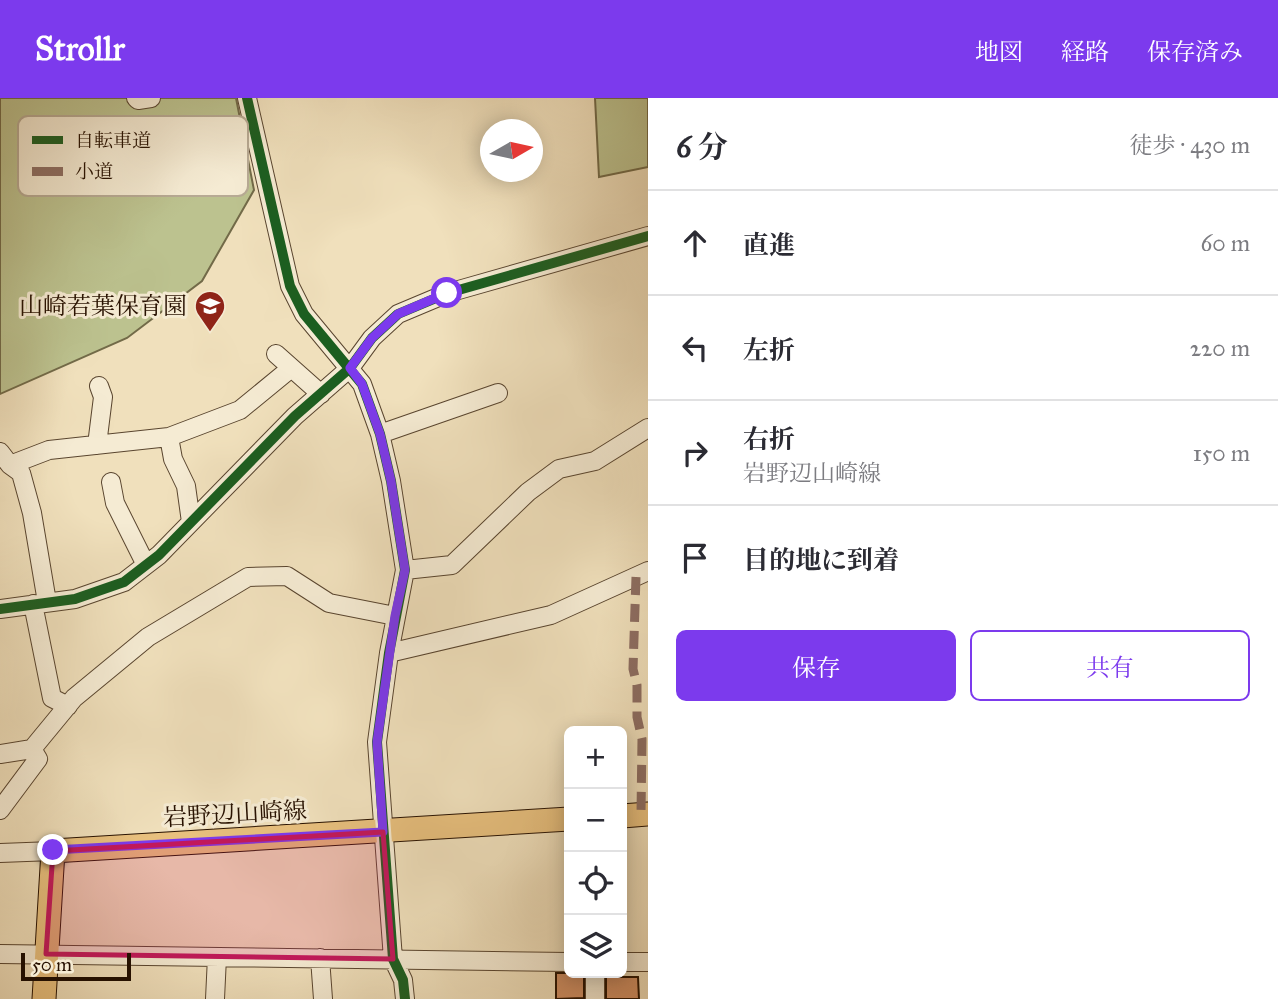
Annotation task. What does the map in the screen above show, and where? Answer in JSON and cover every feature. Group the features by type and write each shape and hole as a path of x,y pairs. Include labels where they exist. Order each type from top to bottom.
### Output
{"main road":[{"path":"627,816 648,814"},
{"name":"岩野辺山崎線","path":"53,850 564,819"},
{"path":"44,999 53,850"}],"street":[{"path":"135,98 151,98"},
{"path":"247,98 290,286 304,314 362,384 380,434 391,481 405,570 395,616 377,742 393,959 403,980 405,999"},
{"path":"0,609 75,599 124,582 191,522 286,424 350,368 372,338 398,314 447,293 648,236"},
{"path":"276,354 321,394"},
{"path":"5,459 49,450 169,437 240,410 290,369"},
{"path":"97,445 103,397 99,386"},
{"path":"380,434 498,393"},
{"path":"405,570 452,565 528,492 559,469 595,461 648,428"},
{"path":"169,437 173,459 186,486 191,522"},
{"path":"5,459 21,474 32,513 52,698 68,706"},
{"path":"111,482 115,503 146,565"},
{"path":"389,653 551,615 648,571"},
{"path":"0,754 32,749 68,706 148,637 248,577 287,576 329,603 395,616"},
{"path":"0,810 38,758 32,749"},
{"path":"0,853 53,850"},
{"path":"0,954 564,962"},
{"path":"215,999 217,957"},
{"path":"320,958 323,999"},
{"path":"627,962 648,962"},
{"path":"595,978 596,999"}],"highlighted area":[{"path":"383,832 393,959 46,954 53,851"}],"green space":[{"path":"0,98 236,98 240,116 18,116 18,196 248,196 248,159 254,190 202,281 127,338 0,394"},
{"path":"595,98 648,98 648,167 599,177"}],"building":[{"path":"556,973 564,973 564,978 584,978 584,998 556,999"},
{"path":"638,977 639,999 606,999 606,978"}],"marked path":[{"path":"636,577 633,669 637,685 637,717 642,739 641,814"}],"cycle path":[{"path":"247,98 290,286 304,314 362,384 380,434 391,481 405,570 389,653 377,742 393,959 403,980 405,999"},
{"path":"0,609 75,599 124,582 159,555 295,416 350,368 372,338 398,314 448,293 648,236"}],"place":[{"name":"山崎若葉保育園","path":"210,333"}],"route":[{"path":"53,850 383,832 377,742 395,616 405,570 391,481 380,434 362,384 350,368 372,338 398,314 447,293"}]}
